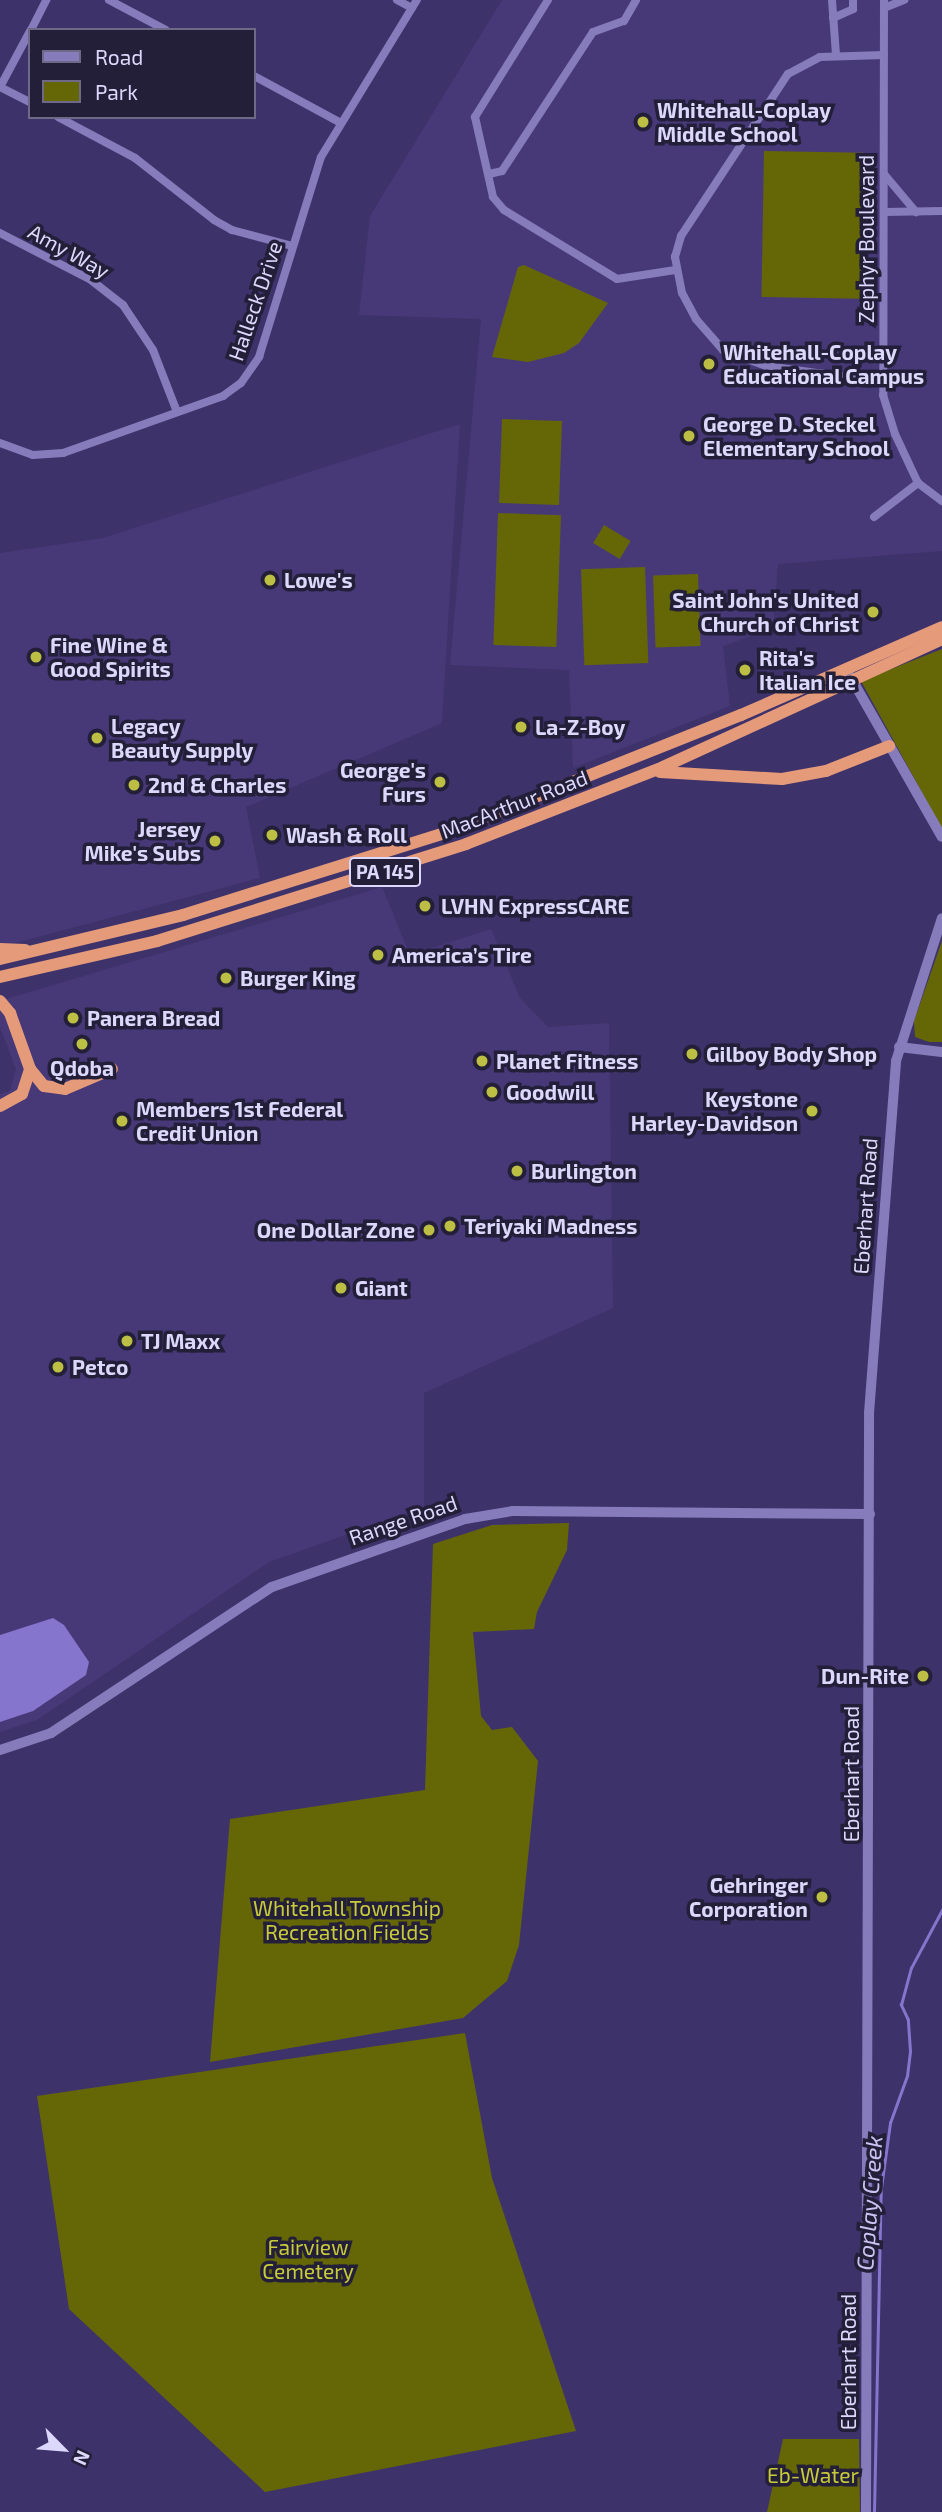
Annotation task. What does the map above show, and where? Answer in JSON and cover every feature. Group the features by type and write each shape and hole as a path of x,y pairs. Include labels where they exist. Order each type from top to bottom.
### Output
{"highway":[{"name":"MacArthur Road","path":"0,977 133,947 289,902 466,845 632,779 942,627"},
{"name":"MacArthur Road","path":"0,959 183,915 442,834 942,639"},
{"path":"632,779 673,770 759,779 804,776 889,746"},
{"path":"0,949 32,952"},
{"path":"0,1001 10,1013 30,1069 44,1086 59,1090 112,1069"},
{"path":"0,1106 22,1094 30,1069"}],"street":[{"path":"32,28 46,0"},
{"path":"109,0 162,28"},
{"path":"397,0 414,4"},
{"path":"548,0 475,117 493,197 504,210 601,271 634,280 675,270"},
{"path":"489,174 502,171 593,32 624,21 636,0"},
{"path":"832,0 836,54"},
{"path":"834,18 853,9 853,0"},
{"path":"884,4 904,0"},
{"name":"Halleck Drive","path":"0,443 18,452 50,456 223,396 249,374 259,357 312,182 339,122 414,4"},
{"name":"Zephyr Boulevard","path":"884,4 882,382 895,434 918,483 942,501"},
{"path":"28,35 0,87 28,102"},
{"path":"882,382 766,366 723,350 695,319 675,270 681,236 774,93 802,63 836,54 884,55"},
{"path":"256,77 339,122"},
{"path":"62,119 135,158 232,230 292,246"},
{"path":"884,174 916,212"},
{"path":"884,212 942,211"},
{"name":"Amy Way","path":"0,233 91,281 123,305 153,350 177,412"},
{"path":"874,517 918,483"},
{"path":"849,674 942,837"},
{"name":"Eberhart Road","path":"866,2512 869,1413 899,1046 942,918"},
{"path":"899,1046 942,1052"},
{"name":"Range Road","path":"0,1750 51,1733 272,1587 465,1519 513,1511 870,1514"}],"shaded area":[{"name":"Whitehall-Coplay Educational Campus","path":"502,0 942,0 942,551 778,564 773,628 723,646 730,706 573,768 569,670 450,665 481,319 359,315 370,216"},
{"path":"460,424 442,723 246,807 260,878 0,947 0,553 103,538"},
{"path":"382,887 410,955 491,929 520,998 548,1027 609,1023 613,1308 424,1393 424,1507 269,1562 37,1720 0,1732 0,1094 10,1091 16,1069 0,1027 0,1001"},
{"path":"53,1618 64,1625 89,1662 86,1675 33,1711 0,1722 0,1635"}],"green space":[{"path":"764,151 864,153 861,299 761,297"},
{"path":"524,265 608,303 579,343 564,353 528,362 492,357 518,267"},
{"path":"502,419 562,421 559,505 499,503"},
{"path":"498,513 561,515 556,647 493,645"},
{"path":"604,525 631,541 620,559 593,543"},
{"path":"645,567 648,663 584,665 581,569"},
{"path":"698,574 701,646 656,648 653,576"},
{"path":"942,649 942,829 861,681"},
{"path":"942,941 942,1042 929,1042 915,1037 914,1021"},
{"name":"Whitehall Township Recreation Fields","path":"569,1523 567,1550 537,1612 534,1629 473,1632 481,1716 492,1730 512,1727 538,1761 519,1945 507,1981 463,2018 210,2062 230,1819 425,1790 433,1544 492,1525"},
{"name":"Fairview Cemetery","path":"465,2033 492,2178 576,2431 265,2492 69,2309 37,2096"},
{"name":"Eb-Water","path":"783,2439 859,2439 860,2512 767,2512"}],"waterway":[{"name":"Coplay Creek","path":"874,2512 881,2188 890,2123 907,2076 910,2051 908,2020 901,2005 911,1968 942,1910"}],"place":[{"name":"Whitehall-Coplay Middle School","path":"643,122"},
{"name":"Whitehall-Coplay Educational Campus","path":"709,364"},
{"name":"George D. Steckel Elementary School","path":"689,436"},
{"name":"Lowe's","path":"270,580"},
{"name":"Saint John's United Church of Christ","path":"873,612"},
{"name":"Fine Wine & Good Spirits","path":"36,657"},
{"name":"Rita's Italian Ice","path":"745,670"},
{"name":"La-Z-Boy","path":"521,727"},
{"name":"Legacy Beauty Supply","path":"97,738"},
{"name":"George's Furs","path":"440,782"},
{"name":"2nd & Charles","path":"134,785"},
{"name":"Wash & Roll","path":"272,835"},
{"name":"Jersey Mike's Subs","path":"215,841"},
{"name":"LVHN ExpressCARE","path":"425,906"},
{"name":"America’s Tire","path":"378,955"},
{"name":"Burger King","path":"226,978"},
{"name":"Panera Bread","path":"73,1018"},
{"name":"Qdoba","path":"82,1044"},
{"name":"Gilboy Body Shop","path":"692,1054"},
{"name":"Planet Fitness","path":"482,1061"},
{"name":"Goodwill","path":"492,1092"},
{"name":"Keystone Harley-Davidson","path":"812,1111"},
{"name":"Members 1st Federal Credit Union","path":"122,1121"},
{"name":"Burlington","path":"517,1171"},
{"name":"Teriyaki Madness","path":"450,1226"},
{"name":"One Dollar Zone","path":"429,1230"},
{"name":"Giant","path":"341,1288"},
{"name":"TJ Maxx","path":"127,1341"},
{"name":"Petco","path":"58,1367"},
{"name":"Dun-Rite","path":"923,1676"},
{"name":"Gehringer Corporation","path":"822,1897"}]}
